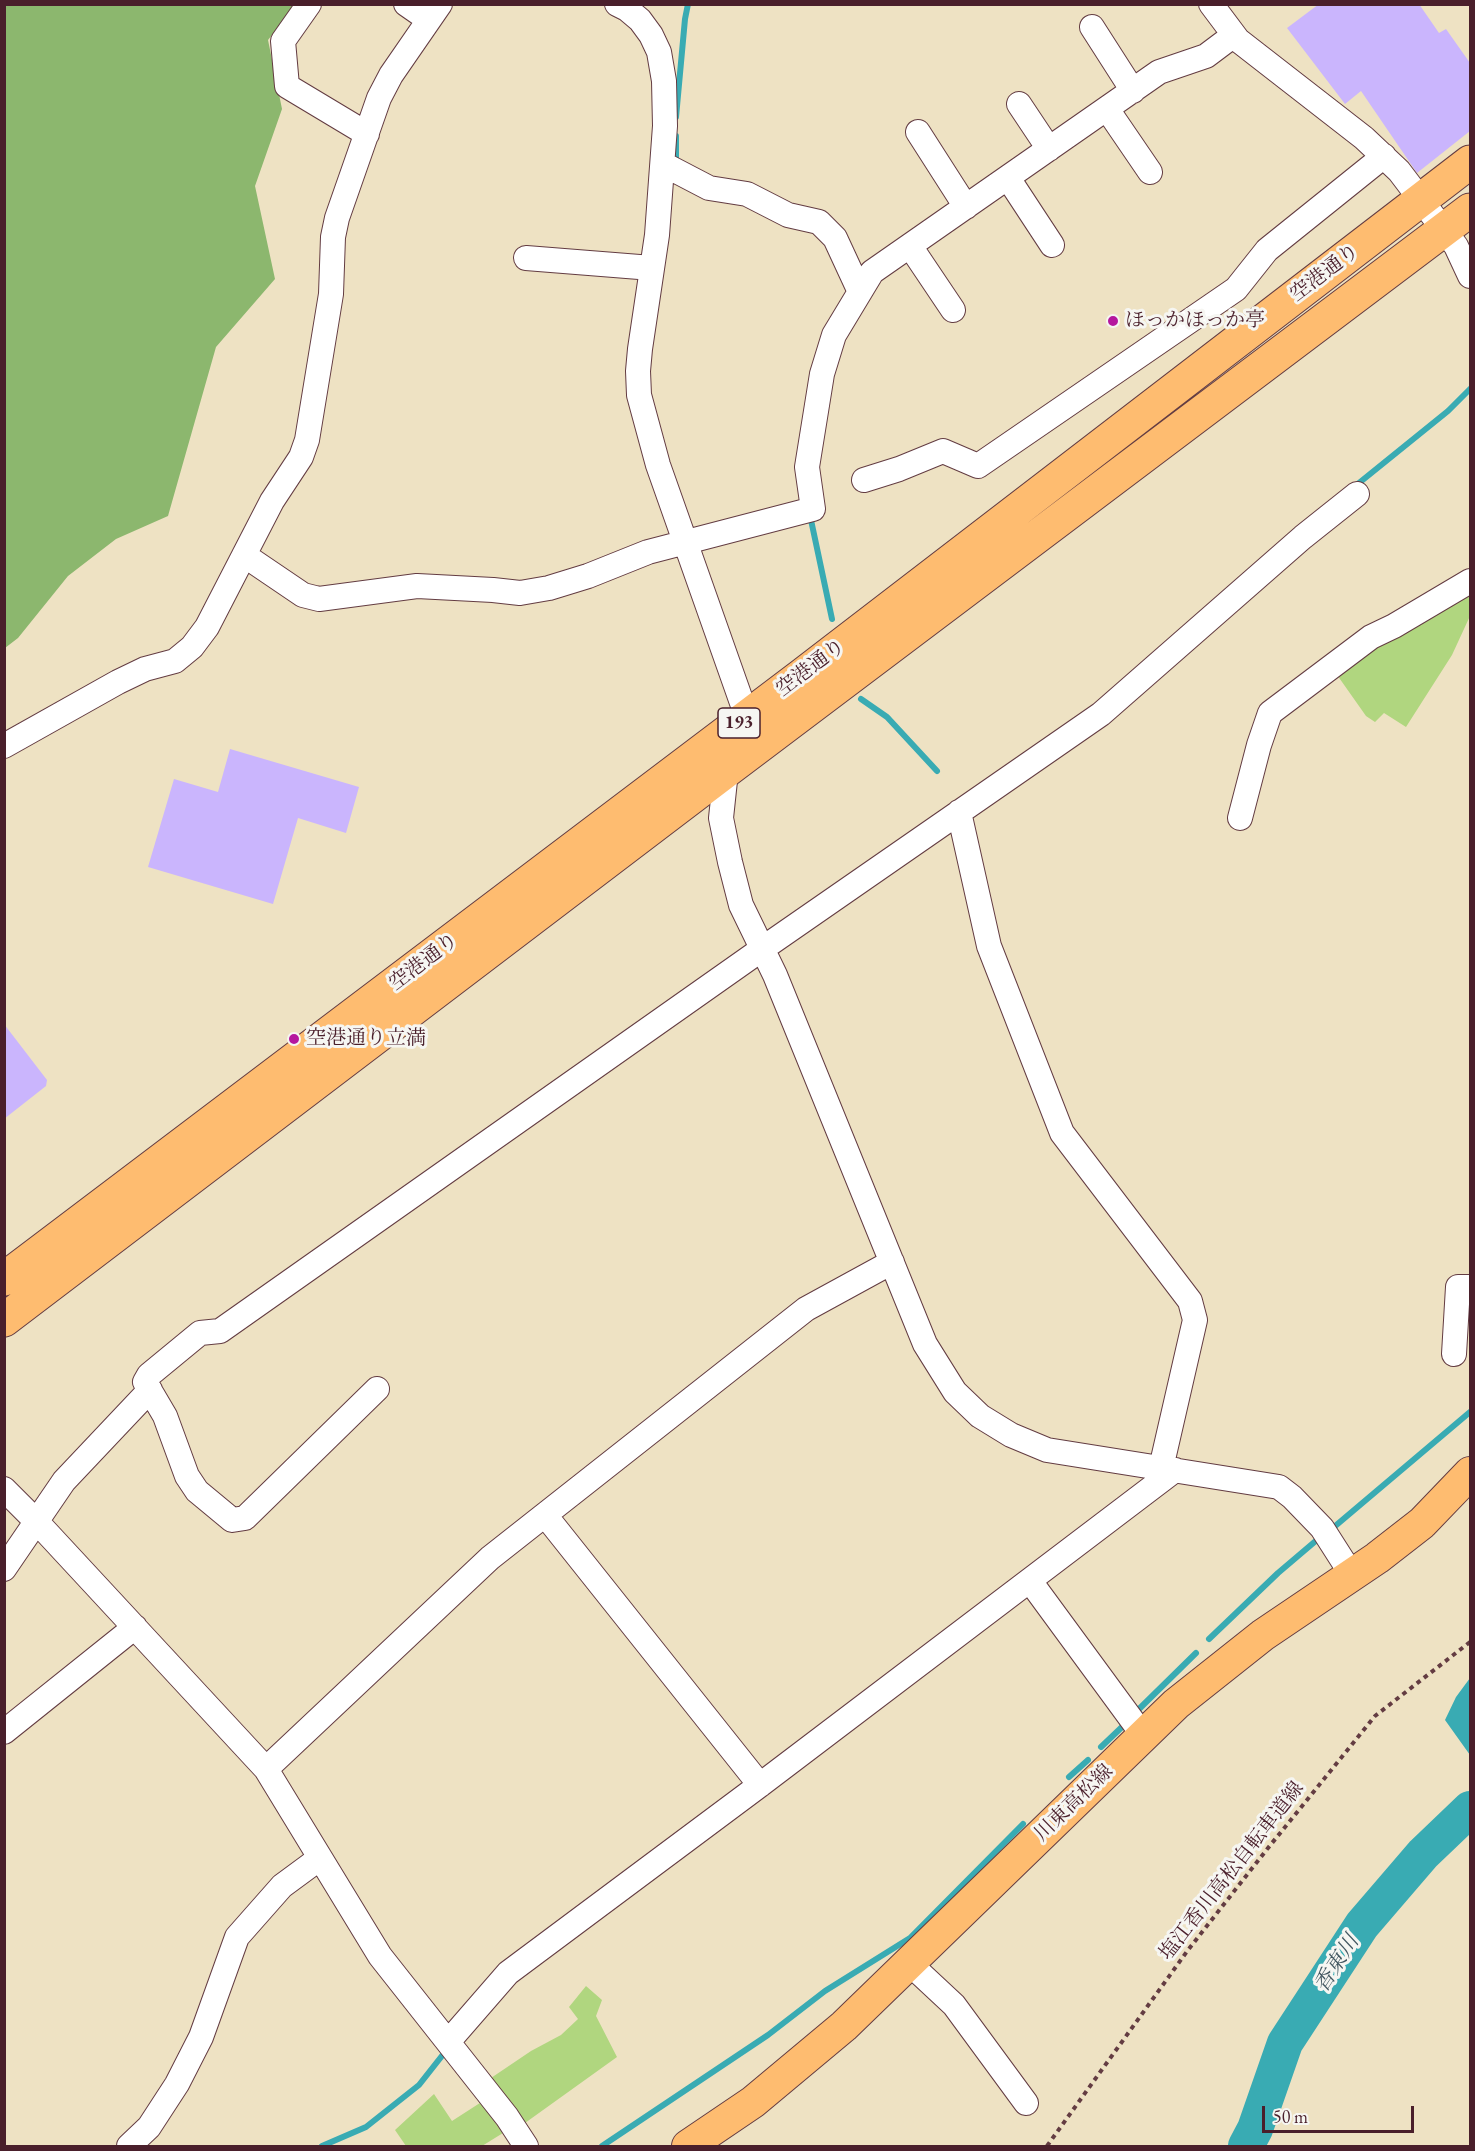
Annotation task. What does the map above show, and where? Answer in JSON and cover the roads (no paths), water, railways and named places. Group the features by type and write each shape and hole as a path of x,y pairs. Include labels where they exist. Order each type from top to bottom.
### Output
{"highway":[{"name":"空港通り","path":"4,1279 747,717 1470,162"},
{"name":"空港通り","path":"4,1320 726,771 1470,210"}],"main road":[{"name":"川東高松線","path":"688,2146 753,2102 826,2041 1176,1704 1263,1635 1422,1524 1470,1473"}],"street":[{"path":"309,4 283,41 287,86 367,134"},
{"path":"4,746 117,682 145,669 176,660 192,647 207,627 272,501 301,457 307,440 331,294 335,228 379,98 391,75 435,12 406,4"},
{"path":"617,4 640,20 651,34 659,51 664,81 663,164 657,235 640,349 639,395 658,465 747,717 726,771 721,818 730,862 741,905 775,975 925,1344 955,1392 980,1416 1011,1435 1047,1450 1279,1487 1322,1528 1352,1575"},
{"path":"1211,4 1234,35 1257,56 1384,156 1408,181 1456,246 1470,276"},
{"path":"1092,27 1133,91"},
{"path":"244,555 303,595 319,599 417,586 519,593 549,588 588,576 648,552 686,544 813,509 807,467 822,374 834,335 872,272 1160,72 1206,56 1234,35"},
{"path":"1019,104 1049,149"},
{"path":"1107,109 1150,172"},
{"path":"918,132 966,207"},
{"path":"864,480 943,451 978,466 1236,289 1267,250 1384,156"},
{"path":"663,164 709,188 747,194 788,215 819,222 835,238 860,292"},
{"path":"1008,178 1052,244"},
{"path":"910,246 953,310"},
{"path":"526,258 652,268"},
{"path":"377,1389 245,1518 232,1520 197,1491 187,1476 165,1416 145,1382 149,1375 200,1333 220,1331 762,949 1101,714 1303,537 1357,494"},
{"path":"1240,818 1270,713 1371,637 1470,581"},
{"path":"448,2043 508,1973 1030,1581 1168,1469 1195,1320 1190,1301 1062,1132 989,946 959,812"},
{"path":"266,1769 490,1558 806,1309 892,1262"},
{"path":"1454,1354 1458,1287 1470,1287"},
{"path":"4,1569 64,1481 150,1390"},
{"path":"4,1489 266,1769 380,1956 507,2117 526,2146"},
{"path":"545,1515 760,1785"},
{"path":"1030,1581 1143,1736"},
{"path":"4,1732 135,1627"},
{"path":"129,2146 148,2127 177,2084 201,2037 237,1937 282,1886 320,1858"},
{"path":"909,1963 954,2005 1026,2103"}],"water":[{"path":"1470,1678 1470,1755 1445,1720 1456,1697"},
{"path":"1265,2097 1257,2132 1251,2146 1229,2146"}],"waterway":[{"path":"676,117 688,4"},
{"path":"676,136 676,160 679,164"},
{"path":"1354,487 1448,411 1470,389"},
{"path":"811,520 832,619"},
{"path":"861,699 887,717 937,771"},
{"path":"1334,1527 1470,1412"},
{"path":"1209,1639 1278,1573 1318,1539"},
{"path":"1137,1711 1196,1653"},
{"path":"1101,1747 1122,1727"},
{"path":"1069,1777 1088,1760"},
{"name":"香東川","path":"1246,2146 1255,2129 1285,2043 1362,1925 1423,1854 1470,1809"},
{"path":"602,2146 768,2035 825,1991 910,1938 1023,1824"},
{"path":"322,2146 366,2127 419,2085 445,2052 444,2050"}],"place":[{"name":"ほっかほっか亭","path":"1113,321"},
{"name":"空港通り立満","path":"294,1039"}]}
